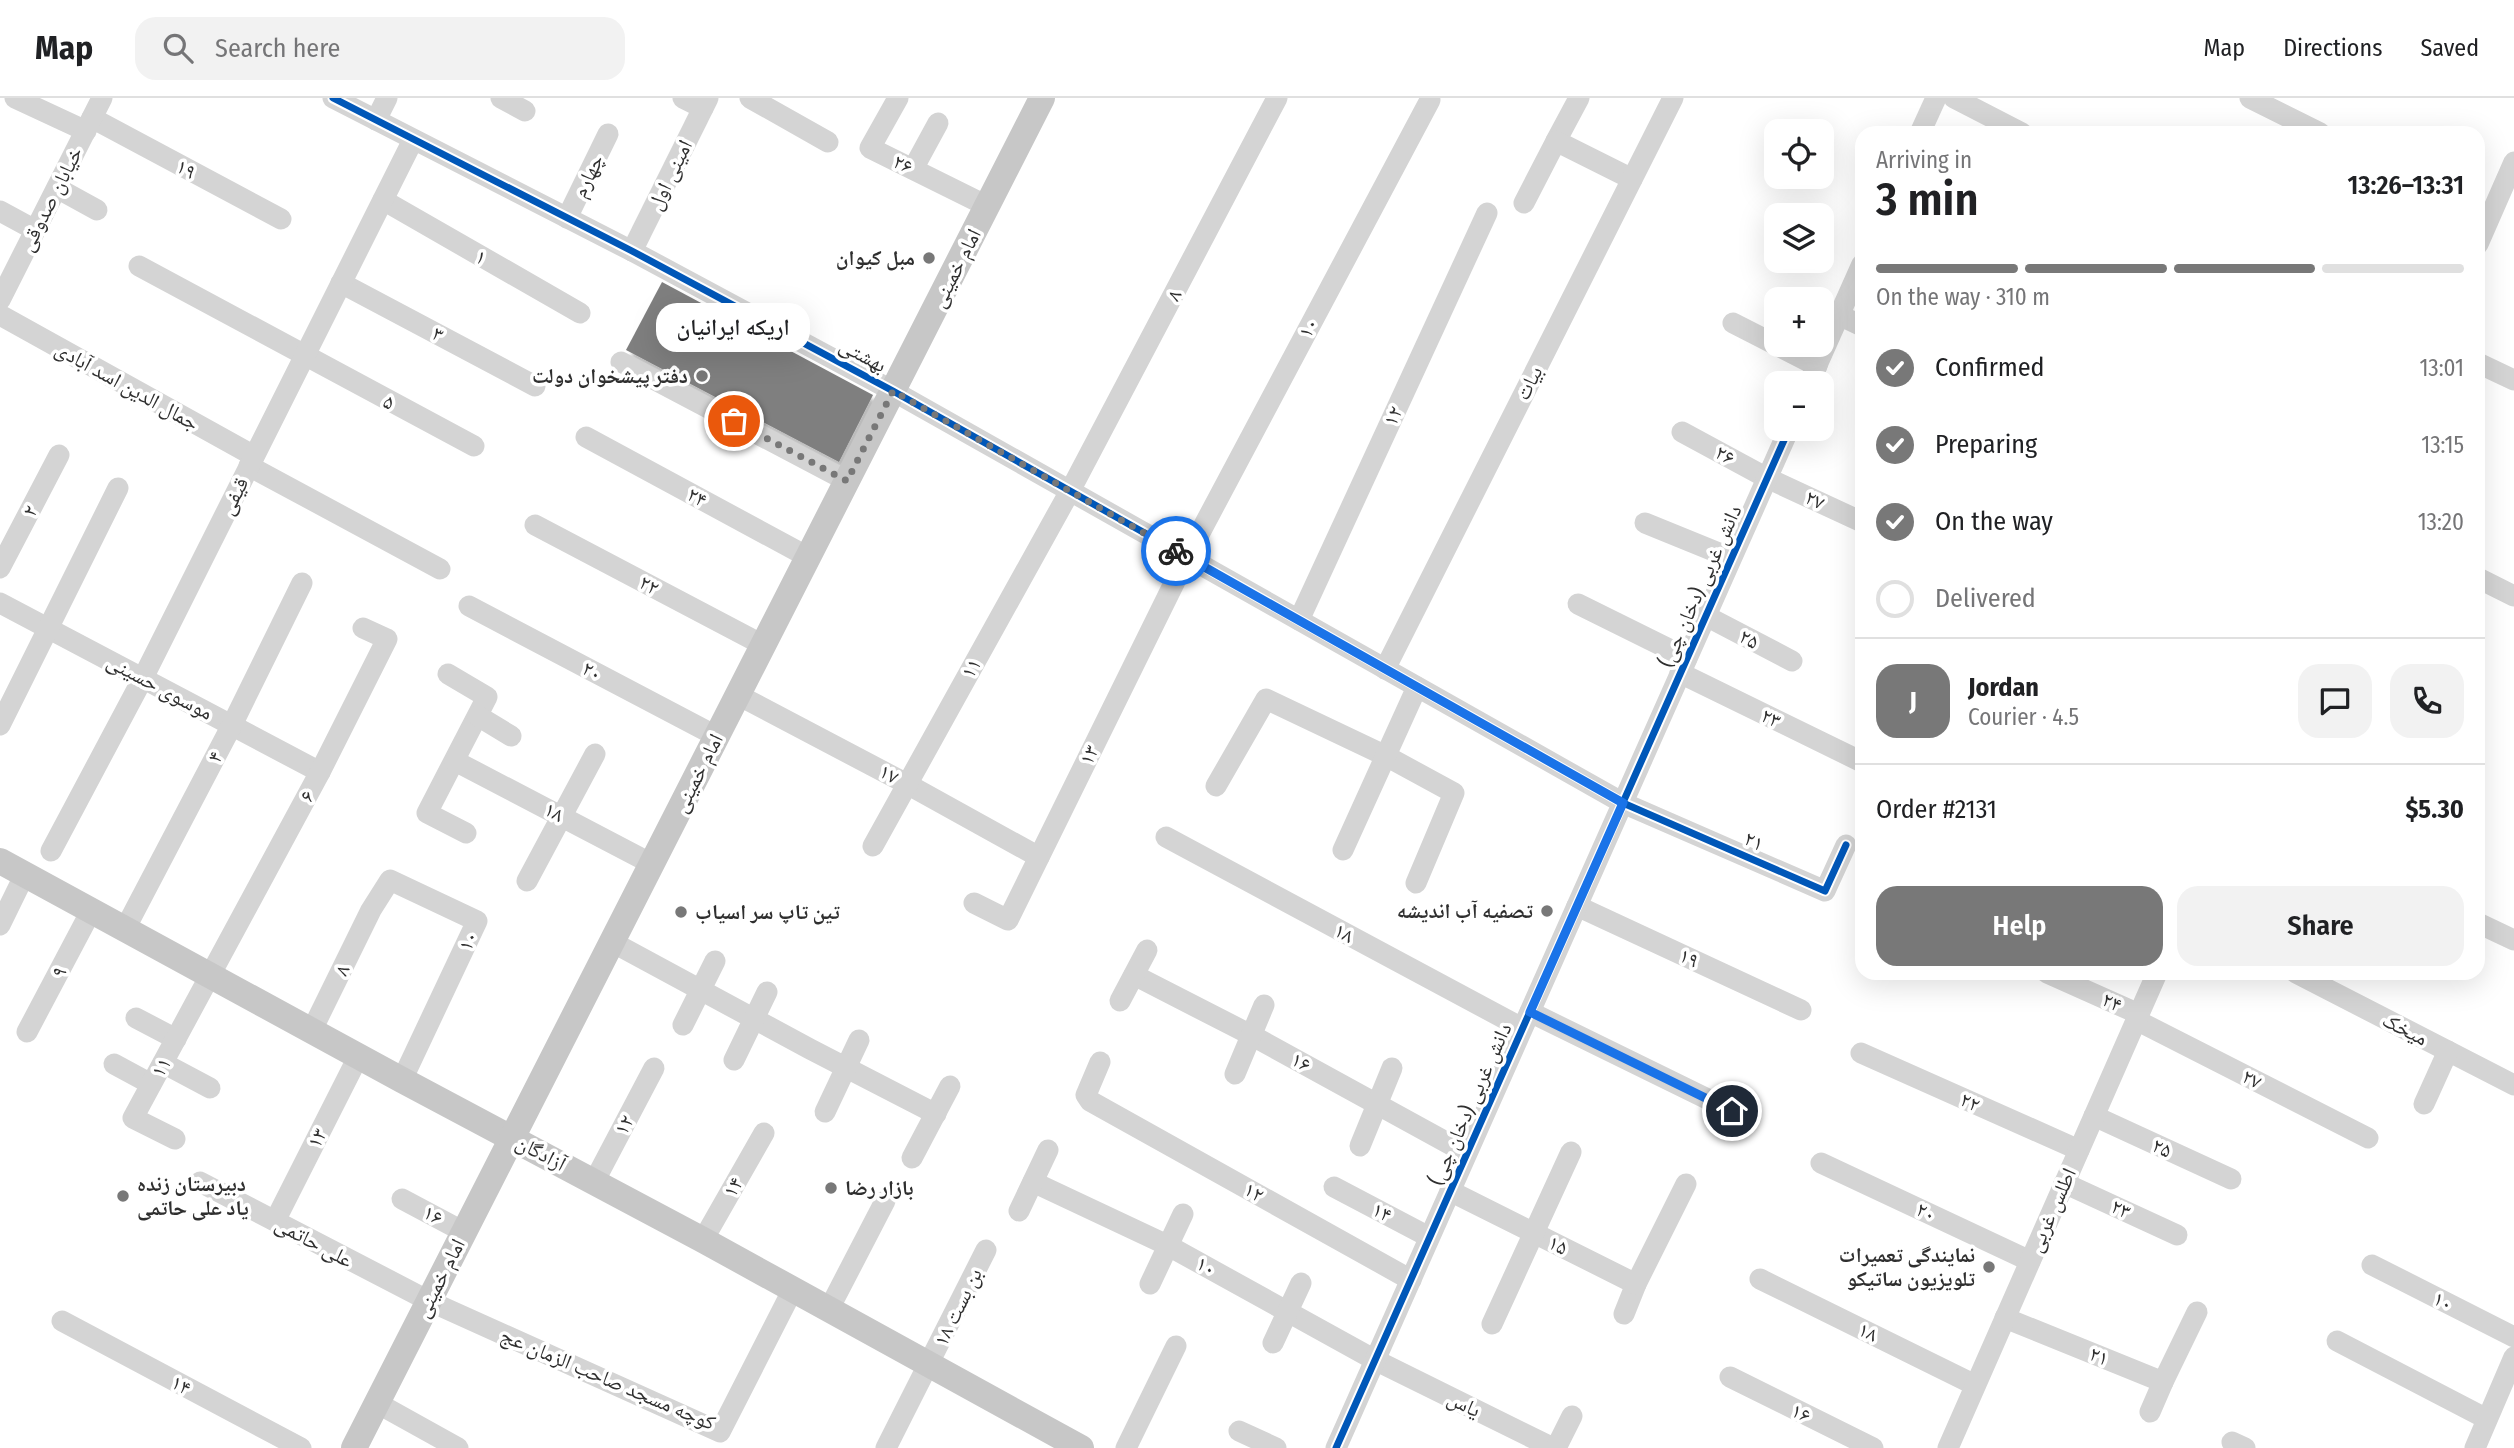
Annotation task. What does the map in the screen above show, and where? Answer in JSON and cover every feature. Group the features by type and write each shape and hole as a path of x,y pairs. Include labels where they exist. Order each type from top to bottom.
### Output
{"main road":[{"name":"امام خمینی","path":"354,1448 1042,98"},
{"name":"آزادگان","path":"0,862 703,1240 1081,1448"}],"street":[{"name":"۱۹","path":"15,98 89,124 281,219"},
{"name":"خیابان صدوقی","path":"0,300 102,98"},
{"name":"بهشتی","path":"334,98 632,251 893,391 1623,803"},
{"path":"376,120 387,98"},
{"path":"501,98 525,111"},
{"path":"683,98 705,103"},
{"path":"750,98 828,142"},
{"name":"۲۶","path":"898,98 870,148 987,206"},
{"name":"۸","path":"1070,491 1277,98"},
{"path":"1524,204 1579,98"},
{"name":"بیات","path":"1385,669 1673,98"},
{"path":"1923,126 1936,98"},
{"path":"1954,98 2008,126"},
{"path":"2250,98 2306,126"},
{"name":"۱۰","path":"1187,557 1430,100"},
{"name":"امینی اول","path":"632,251 705,103"},
{"path":"913,169 938,123"},
{"name":"چهارم","path":"567,218 608,134"},
{"name":"قیفی","path":"51,851 143,678 413,140"},
{"path":"1556,141 1632,179"},
{"path":"2485,231 2508,190 2514,162"},
{"path":"57,188 97,210"},
{"name":"۱","path":"383,200 580,313"},
{"path":"0,211 36,230"},
{"name":"۱۲","path":"1299,620 1488,213"},
{"path":"139,266 304,357"},
{"path":"1815,371 1855,280"},
{"name":"۳","path":"341,282 535,386"},
{"name":"جمال الدین اسد آبادی","path":"0,315 440,569"},
{"path":"1839,315 1855,323"},
{"path":"1733,323 1807,371"},
{"name":"۵","path":"304,357 474,446"},
{"path":"621,362 847,481"},
{"path":"2485,366 2514,380"},
{"name":"۲۶","path":"1682,432 1767,478"},
{"name":"۲۴","path":"586,437 808,557"},
{"name":"دانش غربی (دخان چی)","path":"1336,1448 1784,441"},
{"name":"۲","path":"0,568 59,455"},
{"name":"۲۷","path":"1767,478 1855,519"},
{"path":"0,725 118,488"},
{"name":"۱۱","path":"873,846 1070,491"},
{"path":"1645,523 1731,558"},
{"name":"۲۲","path":"535,525 763,645"},
{"name":"۱۳","path":"974,904 1008,920 1187,557"},
{"path":"2485,582 2514,596"},
{"name":"۴","path":"125,929 232,725 302,583"},
{"name":"موسوی حسینی","path":"0,603 320,772"},
{"name":"۲۳","path":"1578,604 1684,666 1855,758"},
{"name":"۲۰","path":"469,606 716,736"},
{"name":"۲۵","path":"1706,616 1792,661"},
{"name":"۶","path":"211,975 320,772 387,639 363,628"},
{"path":"447,674 487,696 427,813 466,833"},
{"path":"1343,850 1417,687"},
{"name":"۱۷","path":"738,695 1039,857"},
{"path":"1216,786 1266,699 1386,756 1454,793 1416,883"},
{"path":"478,716 511,736"},
{"path":"527,881 595,754"},
{"name":"۱۸","path":"455,761 652,864"},
{"name":"۲۱","path":"1623,803 1825,891 1846,845"},
{"name":"۱۸","path":"1166,837 1526,1020"},
{"path":"0,925 24,876"},
{"name":"۱۰","path":"371,910 390,880 477,921 402,1080"},
{"name":"۱۹","path":"1577,905 1801,1010"},
{"name":"۸","path":"312,1030 371,910"},
{"name":"۹","path":"27,1032 91,911"},
{"path":"2485,926 2514,940"},
{"path":"612,942 936,1114"},
{"path":"1120,1001 1147,950"},
{"path":"683,1026 715,961"},
{"name":"۱۱","path":"175,1139 133,1118 211,975"},
{"name":"۱۶","path":"1134,975 1251,1035 1466,1153"},
{"name":"۲۴","path":"2061,980 2137,1017"},
{"name":"اطلس غربی","path":"1948,1448 2154,980"},
{"name":"میخک","path":"2310,980 2514,1085"},
{"path":"734,1060 767,992"},
{"path":"1235,1074 1264,1005"},
{"name":"۲۷","path":"2137,1017 2368,1138"},
{"path":"136,1018 176,1039"},
{"path":"1526,1020 1732,1111"},
{"path":"825,1112 859,1040"},
{"path":"2424,1104 2448,1051"},
{"name":"۲۲","path":"1861,1053 2079,1150"},
{"name":"۱۳","path":"275,1222 359,1055"},
{"name":"۱۲","path":"1100,1062 1086,1096 1090,1101 1411,1280"},
{"path":"163,1063 210,1088"},
{"path":"114,1064 151,1084"},
{"name":"۱۲","path":"594,1182 654,1068"},
{"path":"1360,1146 1392,1068"},
{"path":"912,1158 950,1086"},
{"name":"۲۵","path":"2094,1116 2231,1179"},
{"name":"۱۴","path":"703,1240 764,1133"},
{"path":"1019,1211 1048,1150"},
{"path":"1492,1324 1571,1152"},
{"name":"۲۰","path":"1821,1163 2030,1261"},
{"name":"۱۰","path":"1033,1181 1167,1245 1375,1360"},
{"name":"علی حاتمی","path":"200,1182 429,1301"},
{"name":"۲۳","path":"2064,1183 2177,1235"},
{"path":"1624,1314 1686,1184"},
{"name":"۱۴","path":"1334,1187 1429,1237"},
{"name":"۱۵","path":"1450,1191 1636,1284"},
{"name":"۱۶","path":"402,1199 464,1232"},
{"path":"829,1309 885,1201"},
{"path":"1150,1284 1183,1214"},
{"name":"بن بست ۱۸","path":"886,1448 986,1250"},
{"name":"۱۰","path":"2372,1265 2514,1337"},
{"name":"۱۸","path":"1760,1279 1975,1385"},
{"path":"1273,1343 1301,1283"},
{"name":"کوچه مسجد صاحب الزمان عج","path":"429,1301 720,1432 793,1289"},
{"path":"2150,1412 2197,1312"},
{"name":"۲۱","path":"2005,1318 2163,1382"},
{"name":"۱۴","path":"62,1321 300,1448"},
{"path":"2337,1341 2487,1419"},
{"path":"1126,1448 1176,1346"},
{"name":"یاس","path":"1375,1360 1555,1448 1572,1416"},
{"path":"2474,1448 2513,1361"},
{"name":"۱۶","path":"1730,1377 1873,1448"},
{"path":"377,1403 458,1448"},
{"path":"1239,1431 1276,1448"}],"building":[{"path":"662,282 873,395 839,462 626,350"}],"cycle path":[{"path":"333,98 632,251 893,391 1623,803 1825,891 1846,845"},
{"path":"1336,1448 1784,441"}],"way so far":[{"path":"734,421 847,481 893,391 1176,551"}],"place":[{"name":"مبل کیوان","path":"929,258"},
{"name":"دفتر پیشخوان دولت","path":"702,376"},
{"name":"اریکه ایرانیان","path":"734,421"},
{"name":"تصفیه آب اندیشه","path":"1547,911"},
{"name":"تین تاپ سر اسیاب","path":"681,912"},
{"name":"بازار رضا","path":"831,1188"},
{"name":"دبیرستان زنده یاد علی حاتمی","path":"123,1196"},
{"name":"نمایندگی تعمیرات تلویزیون ساتیکو","path":"1989,1267"}],"route":[{"path":"1176,551 1623,803 1530,1012 1732,1111"}]}
